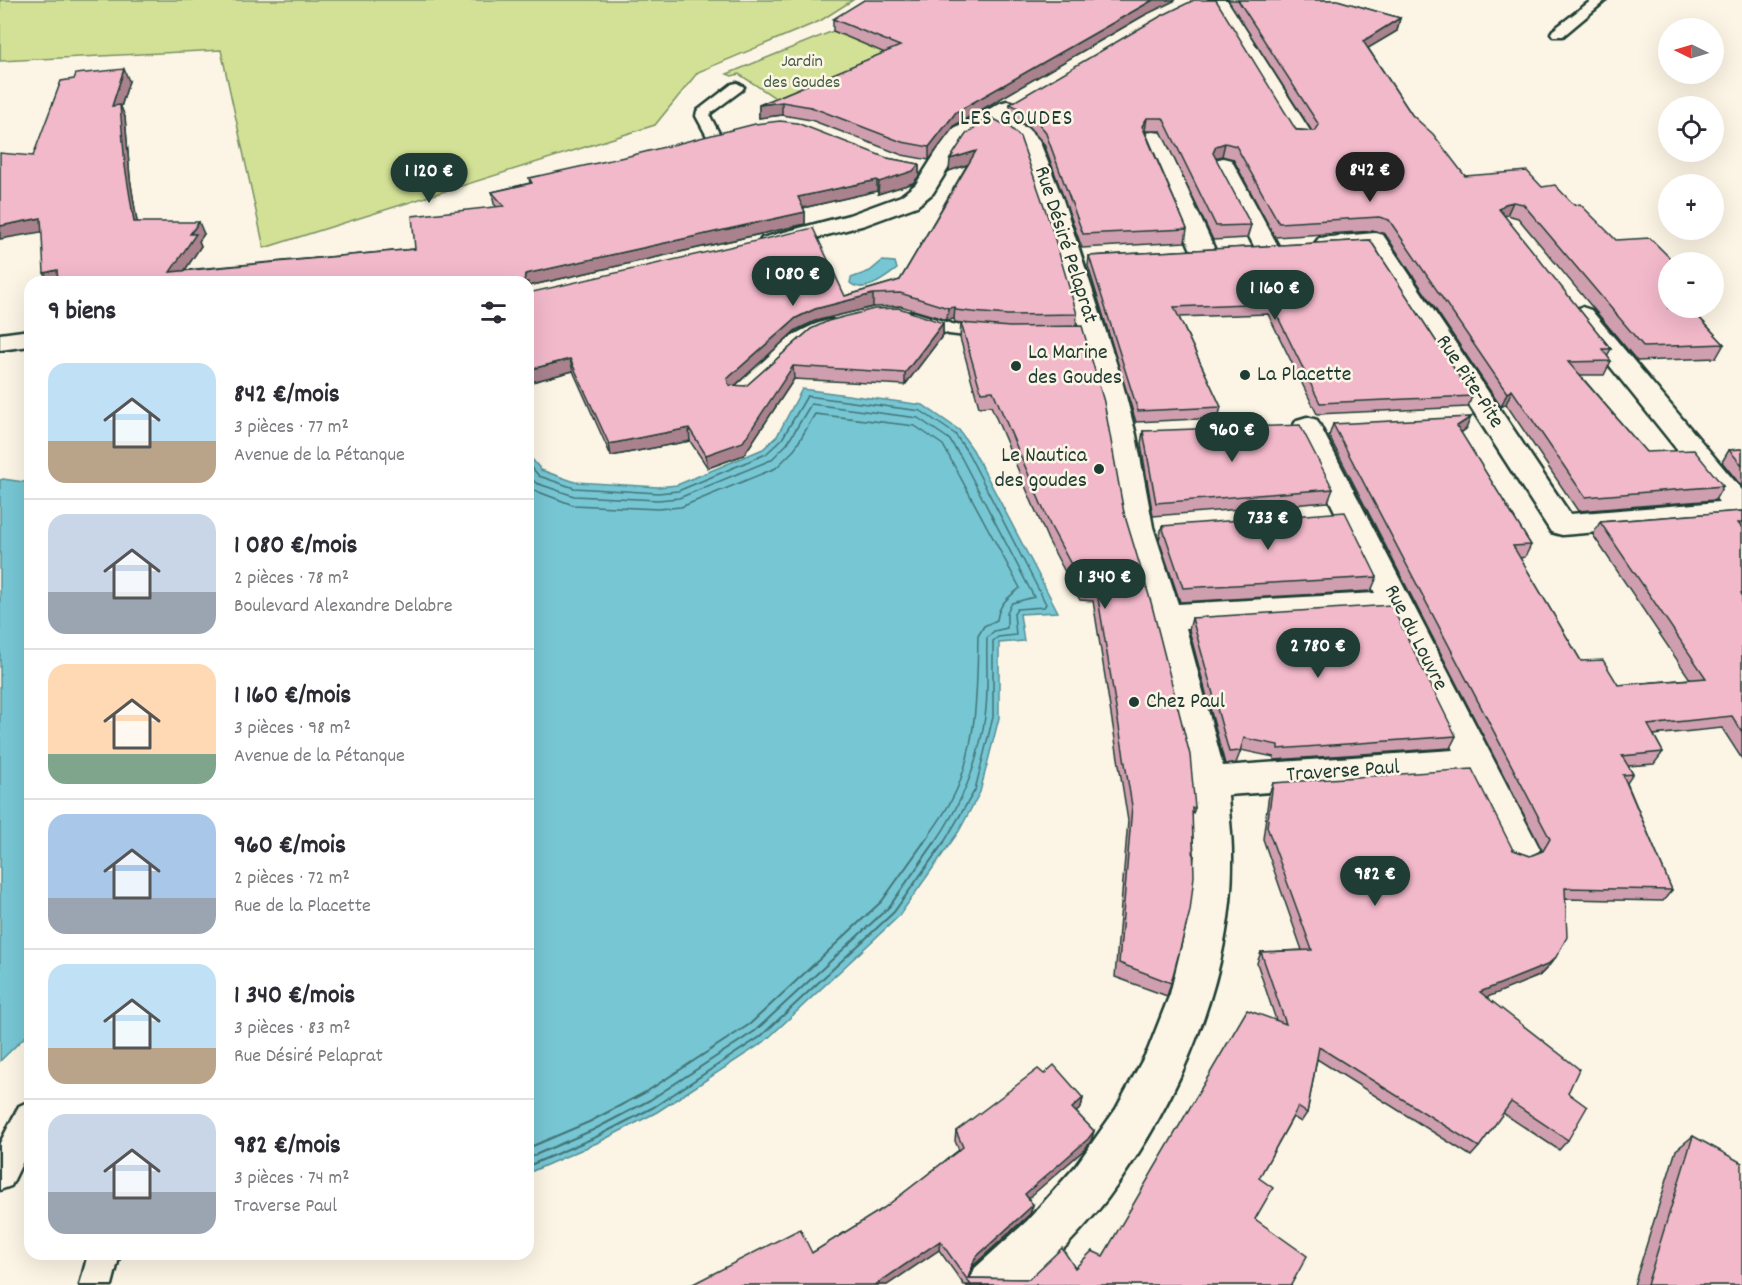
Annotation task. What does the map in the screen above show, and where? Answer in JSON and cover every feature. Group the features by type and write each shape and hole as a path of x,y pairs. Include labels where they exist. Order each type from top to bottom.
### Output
{"street":[{"path":"1218,0 1303,137"},
{"path":"748,247 846,223 894,208 915,197 925,188 926,169 957,137 1026,96"},
{"name":"Rue Désiré Pelaprat","path":"987,118 1019,133 1031,145 1081,257 1083,333 1133,433 1166,617 1209,782 1215,855 1213,893 1207,933 1191,996 1150,1090 1115,1151 1088,1189 1020,1262 992,1285"},
{"path":"1153,138 1245,248"},
{"path":"1223,165 1245,248"},
{"name":"Rue Pite-Pite","path":"1245,248 1375,240 1562,525 1742,510 1568,298"},
{"path":"0,342 24,339"},
{"path":"1457,419 1492,417"},
{"name":"Rue du Louvre","path":"1305,426 1352,513 1521,849"},
{"path":"1317,516 1352,513"},
{"path":"1166,617 1397,603"},
{"name":"Traverse Paul","path":"1209,782 1477,763"}],"lane":[{"path":"1558,33 1600,0"},
{"path":"713,137 703,116 704,111 737,87"},
{"path":"900,313 949,329 1009,334"},
{"path":"739,393 786,349 804,336 822,327 850,320"},
{"path":"0,1175 24,1128"},
{"path":"96,1285 102,1260"}],"green space":[{"path":"0,0 853,0 820,21 698,72 655,125 264,248 221,50 0,61"},
{"name":"Jardin des Goudes","path":"833,31 985,89 786,105 739,74 732,76 727,74"}],"water":[{"path":"882,261 895,262 897,269 881,281 868,286 856,286 850,283 851,278 870,271"},
{"path":"802,389 923,405 959,430 973,450 1058,612 1020,614 1024,641 999,643 999,718 980,792 959,831 899,916 764,1042 657,1112 599,1142 534,1170 534,461 541,470 575,482 658,487 677,485 763,449 777,436"},
{"path":"0,480 24,482 24,1038 0,1061"}],"building":[{"path":"864,0 1153,0 956,112 929,147 902,142 811,107 782,102 759,105 900,46 833,19"},
{"path":"1194,0 1216,0 1296,130 1315,131 1319,125 1238,0 1337,0 1400,18 1363,41 1412,115 1433,134 1465,176 1527,171 1542,187 1555,185 1574,205 1580,204 1616,240 1650,238 1664,252 1658,252 1658,318 1699,318 1724,344 1644,347 1523,204 1513,202 1499,209 1611,349 1602,349 1611,361 1568,362 1646,452 1694,450 1723,486 1585,497 1512,390 1507,393 1389,220 1379,217 1279,223 1236,146 1225,143 1216,146 1213,153 1251,225 1216,226 1163,118 1147,118 1142,126 1187,229 1083,234 1045,131 1030,114 1010,104 1161,16"},
{"path":"124,69 112,106 120,105 125,166 134,222 199,222 190,234 196,234 170,272 415,249 412,216 504,206 492,192 532,183 529,178 629,156 755,124 780,121 797,123 887,158 919,164 913,171 879,182 877,180 798,197 805,212 525,274 525,276 58,276 57,270 44,273 41,218 0,226 0,153 33,156 61,81 74,79 76,74"},
{"path":"990,117 1011,128 1020,137 1051,226 1077,314 1008,315 972,312 956,310 955,307 948,308 900,293 873,294 815,309 796,318 727,379 729,385 746,386 811,329 828,321 874,309 899,308 943,323 905,373 793,366 743,442 706,455 689,428 609,444 570,359 534,368 534,292 813,228 845,296 900,280 976,151 950,159 966,134"},
{"path":"1370,240 1472,396 1320,403 1271,303 1174,307 1221,407 1138,411 1089,256"},
{"path":"961,323 1010,327 1082,326 1104,402 1124,513 1151,602 1190,755 1195,808 1192,808 1194,876 1190,911 1171,983 1119,963 1132,806 1096,586 1082,585 1050,525 993,391 981,392"},
{"path":"1471,417 1457,426 1531,545 1513,546 1581,661 1603,660 1618,685 1706,678 1600,522 1742,511 1742,523 1738,523 1742,528 1742,732 1732,716 1648,725 1663,752 1622,756 1633,774 1623,775 1672,890 1565,888 1567,937 1556,957 1547,965 1480,992 1579,1069 1568,1093 1587,1107 1568,1140 1511,1102 1479,1147 1319,1047 1307,1113 1298,1107 1259,1178 1273,1188 1255,1219 1307,1256 1291,1285 971,1285 940,1241 875,1285 691,1285 800,1229 812,1253 884,1208 963,1147 956,1131 1038,1069 1044,1074 1054,1065 1083,1098 1072,1108 1094,1131 1088,1139 1025,1194 1033,1205 975,1258 968,1278 1029,1279 1062,1248 1075,1268 1092,1251 1103,1256 1247,1010 1286,1024 1261,952 1312,950 1267,827 1273,783 1472,769 1513,850 1530,856 1543,851 1550,839 1333,424"},
{"path":"1300,425 1333,489 1156,503 1143,431"},
{"path":"1742,449 1742,465 1729,450"},
{"path":"1345,512 1377,577 1183,588 1162,526"},
{"path":"1391,605 1456,736 1278,749 1278,745 1244,738 1240,751 1229,752 1192,618"},
{"path":"1693,1136 1742,1163 1742,1285 1647,1285"}],"place":[{"name":"La Marine des Goudes","path":"1016,366"},
{"name":"La Placette","path":"1245,375"},
{"name":"Le Nautica des goudes","path":"1099,469"},
{"name":"Chez Paul","path":"1134,702"}],"district":[{"name":"LES GOUDES","path":"1017,119"}]}
